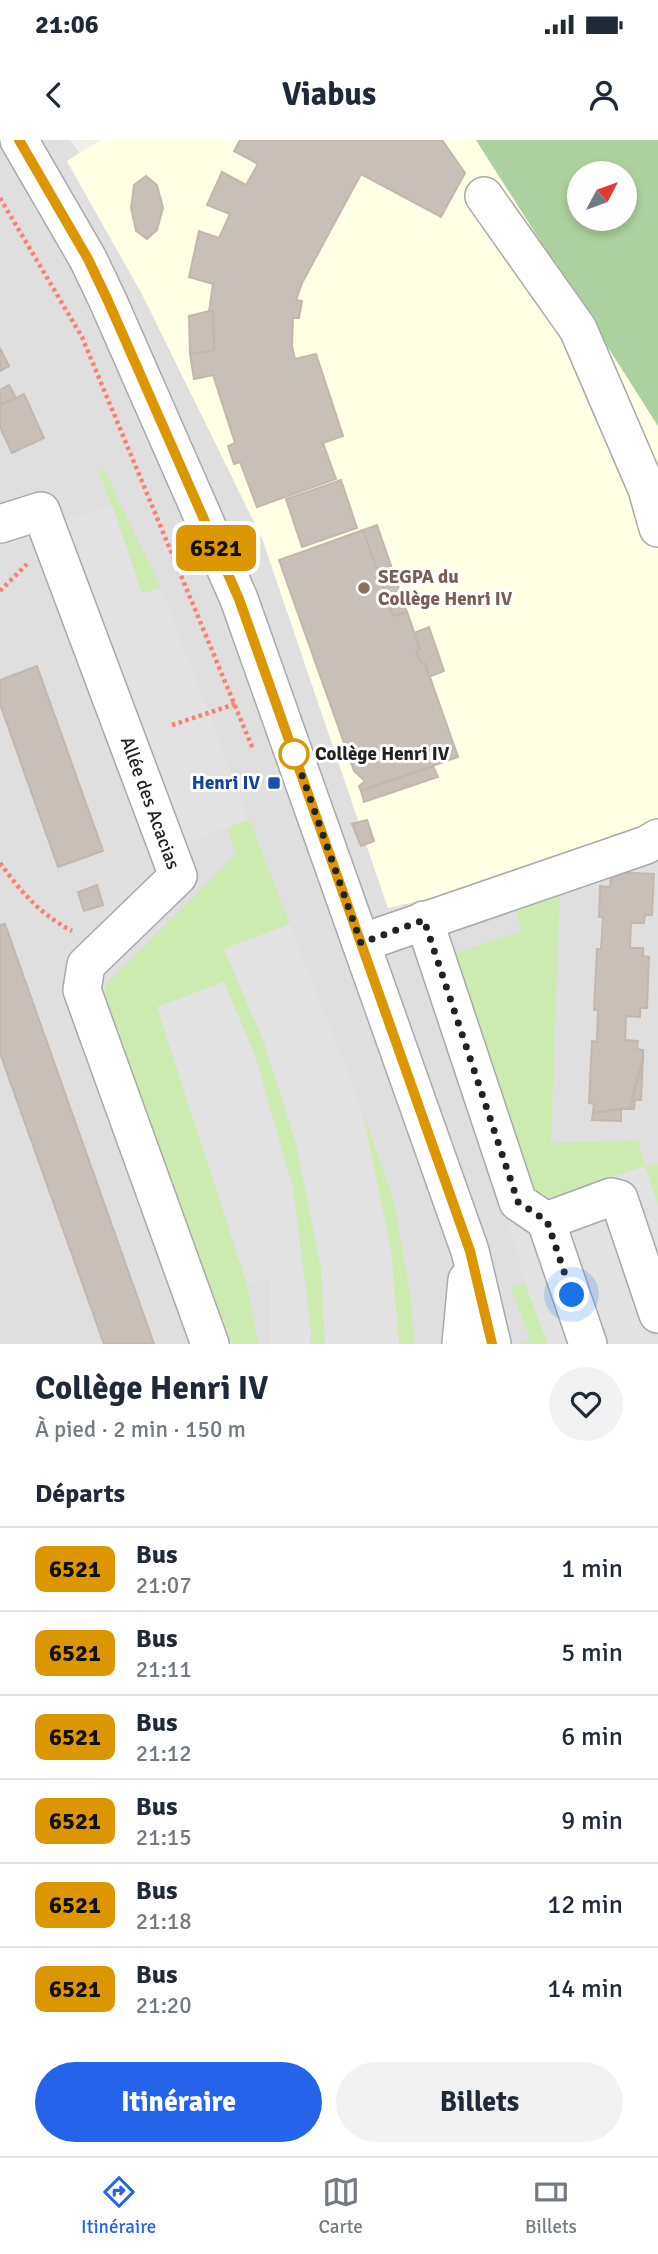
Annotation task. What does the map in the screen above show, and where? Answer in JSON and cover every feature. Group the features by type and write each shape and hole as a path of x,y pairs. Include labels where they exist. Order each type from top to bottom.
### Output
{"street":[{"path":"19,140 88,259 239,599 470,1251 492,1344"},
{"path":"484,196 578,330 648,489 658,528"},
{"name":"Allée des Acacias","path":"13,512 178,876 86,965 82,990 210,1344"},
{"path":"361,943 646,845 658,838"},
{"path":"424,920 518,1202 547,1221 588,1344"},
{"path":"547,1221 611,1197 619,1199 658,1314"},
{"path":"461,1344 470,1251"}],"path":[{"path":"0,198 82,337 254,752"},
{"path":"173,725 272,692"},
{"path":"0,863 24,896 50,919 103,947"}],"shaded area":[{"path":"0,140 70,140 80,153 67,162 142,294 262,538 388,908 658,846 658,1344 0,1344"},
{"name":"Collège Henri IV","path":"101,140 476,140 658,426 658,846 388,908 262,538 142,294 67,161"},
{"path":"112,505 142,593 161,588 249,819 178,847 63,521"},
{"path":"290,924 362,1110 391,1251 399,1344 325,1344 321,1267 296,1143 264,1042 224,949"},
{"path":"224,982 255,1056 293,1189 311,1331 310,1344 269,1344 269,1277 247,1284 157,1007"},
{"path":"645,1166 658,1205 658,1344 548,1344 525,1283 506,1213"}],"green space":[{"path":"476,140 658,140 658,426"},
{"path":"104,469 161,588 142,594 99,471"},
{"path":"249,819 290,924 224,949 264,1042 296,1143 321,1267 325,1344 310,1344 311,1331 293,1189 255,1056 224,982 157,1007 247,1284 258,1344 232,1344 105,1003 106,984 236,854 227,828"},
{"path":"560,888 551,1143 638,1140 645,1166 658,1164 658,1205 644,1166 533,1204 442,957 521,931 514,905"},
{"path":"362,1110 394,1201 411,1299 414,1344 399,1344 391,1251"},
{"path":"525,1283 548,1344 518,1344 530,1340 511,1288"}],"building":[{"path":"240,140 442,140 465,173 441,217 361,174 302,283 296,300 302,301 299,318 293,318 292,346 295,359 316,354 343,436 323,443 336,479 257,507 240,462 234,464 228,446 235,443 213,375 194,379 190,354 214,350 213,311 209,311 213,284 189,277 199,231 219,238 230,214 207,205 222,172 246,185 258,164 234,151"},
{"path":"146,176 157,185 163,208 157,230 147,239 136,231 131,208 134,185"},
{"path":"213,311 214,350 190,354 189,316"},
{"path":"0,348 9,366 0,371"},
{"path":"9,385 16,398 0,405 0,390"},
{"path":"24,394 44,438 12,453 0,427 0,405"},
{"path":"341,480 357,528 302,547 286,499"},
{"path":"377,525 407,612 393,616 363,530"},
{"path":"363,530 393,616 407,612 420,649 416,651 421,663 425,663 458,757 361,791 359,786 365,781 354,771 279,560"},
{"path":"429,627 444,671 429,677 425,663 421,663 416,651 420,649 414,633"},
{"path":"37,666 103,851 58,867 0,704 0,680"},
{"path":"433,766 438,777 364,802 361,791"},
{"path":"367,820 374,841 361,846 352,824"},
{"path":"611,872 654,874 652,915 645,915 644,923 631,923 630,948 643,948 643,956 649,957 647,1008 640,1008 640,1017 626,1016 625,1040 638,1041 637,1049 643,1050 630,1108 593,1113 594,1104 589,1103 592,1041 597,1042 598,1010 594,1010 597,949 601,949 603,917 599,917 600,886 610,887"},
{"path":"97,885 103,905 84,911 78,892"},
{"path":"5,924 154,1344 104,1344 0,1053 0,925"},
{"path":"643,1058 641,1100 635,1100 634,1109 621,1109 630,1108"},
{"path":"621,1109 621,1121 592,1120 593,1113"}],"bus line":[{"name":"6521","path":"19,140 88,259 239,599 470,1251 492,1344"}],"place":[{"name":"SEGPA du Collège Henri IV","path":"364,588"},
{"name":"Collège Henri IV","path":"294,754"},
{"name":"Henri IV","path":"274,783"}],"route":[{"path":"294,754 292,747 361,943 424,920 518,1202 547,1221 572,1295"}]}
